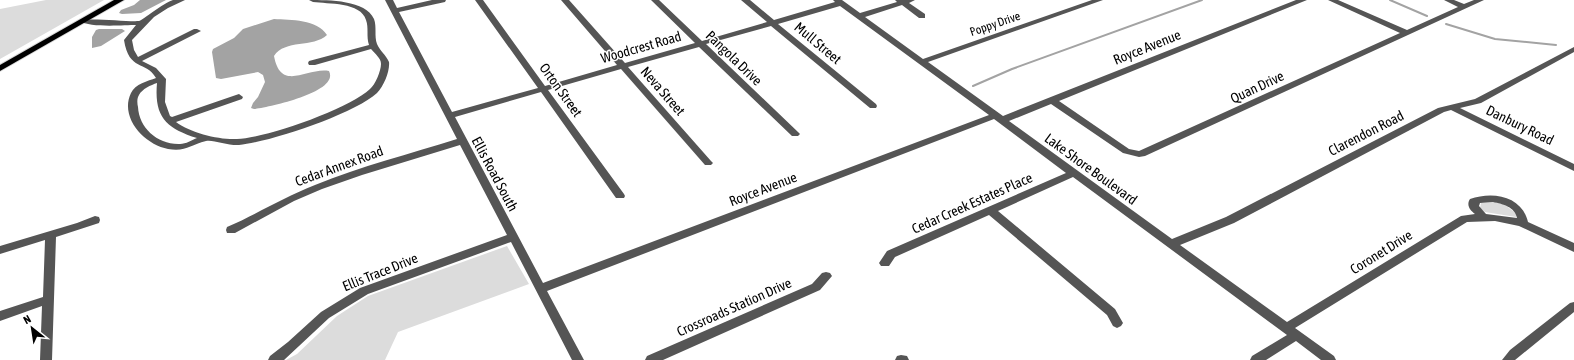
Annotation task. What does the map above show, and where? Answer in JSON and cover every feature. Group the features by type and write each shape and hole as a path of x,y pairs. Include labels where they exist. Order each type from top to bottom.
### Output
{"main road":[{"path":"0,68 120,0"}],"street":[{"path":"181,0 160,8 146,21 128,40 130,53 137,60 158,73 162,79 160,101 162,109 169,121 176,126 206,137 226,142 238,142 265,137 316,120 365,97 379,86 385,60 373,46 371,20 365,10 348,4 313,0"},
{"name":"Ellis Road South","path":"389,0 578,360"},
{"path":"395,11 442,0"},
{"name":"Orton Street","path":"479,0 620,196"},
{"name":"Neva Street","path":"566,0 708,163"},
{"name":"Pangola Drive","path":"655,0 795,134"},
{"name":"Mull Street","path":"745,0 874,106"},
{"path":"859,16 901,1 911,0"},
{"name":"Poppy Drive","path":"921,62 1099,0"},
{"name":"Royce Avenue","path":"540,289 998,118 1052,100 1303,0"},
{"path":"1332,0 1406,33"},
{"path":"1448,0 1464,7"},
{"name":"Quan Drive","path":"1052,100 1126,151 1139,154 1145,153 1480,0"},
{"path":"901,1 922,16"},
{"name":"Woodcrest Road","path":"449,116 773,23 839,2"},
{"name":"Lake Shore Boulevard","path":"839,2 1330,360"},
{"path":"88,19 104,23 146,21"},
{"path":"137,60 197,31"},
{"path":"312,63 373,46"},
{"name":"Clarendon Road","path":"1170,244 1230,220 1441,110 1478,101 1574,48"},
{"path":"162,79 142,86 135,93 133,113 140,128 147,136 156,142 172,146 185,146 206,137"},
{"path":"169,121 239,97"},
{"name":"Danbury Road","path":"1453,108 1574,168"},
{"name":"Cedar Annex Road","path":"231,230 305,192 356,173 462,141"},
{"name":"Cedar Creek Estates Place","path":"885,263 891,254 1074,173"},
{"path":"1482,216 1474,207 1474,201 1480,198 1490,198 1504,201 1515,207 1521,213 1523,222 1574,248"},
{"path":"990,210 1111,312 1116,323"},
{"name":"Coronet Drive","path":"1256,360 1291,332 1456,223 1465,219 1482,216 1523,222"},
{"path":"0,250 81,226 95,220"},
{"path":"46,360 51,235"},
{"name":"Ellis Trace Drive","path":"274,360 288,350 337,306 364,291 513,237"},
{"name":"Crossroads Station Drive","path":"651,360 672,356 816,287 826,276"},
{"path":"0,316 48,300"},
{"path":"1508,360 1574,306"}],"shaded area":[{"path":"46,0 104,0 0,59 0,9"},
{"path":"140,0 166,0 141,13 119,13 121,10 134,5"},
{"path":"274,19 296,20 310,23 323,30 327,35 314,41 285,47 279,51 274,56 277,67 282,73 289,76 296,76 312,72 329,71 330,79 324,86 314,92 287,102 254,109 251,108 253,103 258,97 265,82 263,75 258,72 221,79 216,78 212,52 213,49 234,38 243,29"},
{"path":"122,29 125,31 101,46 92,48 92,37 96,30"},
{"path":"1495,202 1505,205 1517,214 1516,217 1485,212 1480,208 1481,203"},
{"path":"507,246 529,284 398,332 385,360 286,360 297,354 337,316 368,296"}],"waterway":[{"path":"973,86 1012,69 1202,0"},
{"path":"1390,0 1427,16"},
{"path":"1446,24 1495,39 1556,45"}]}
